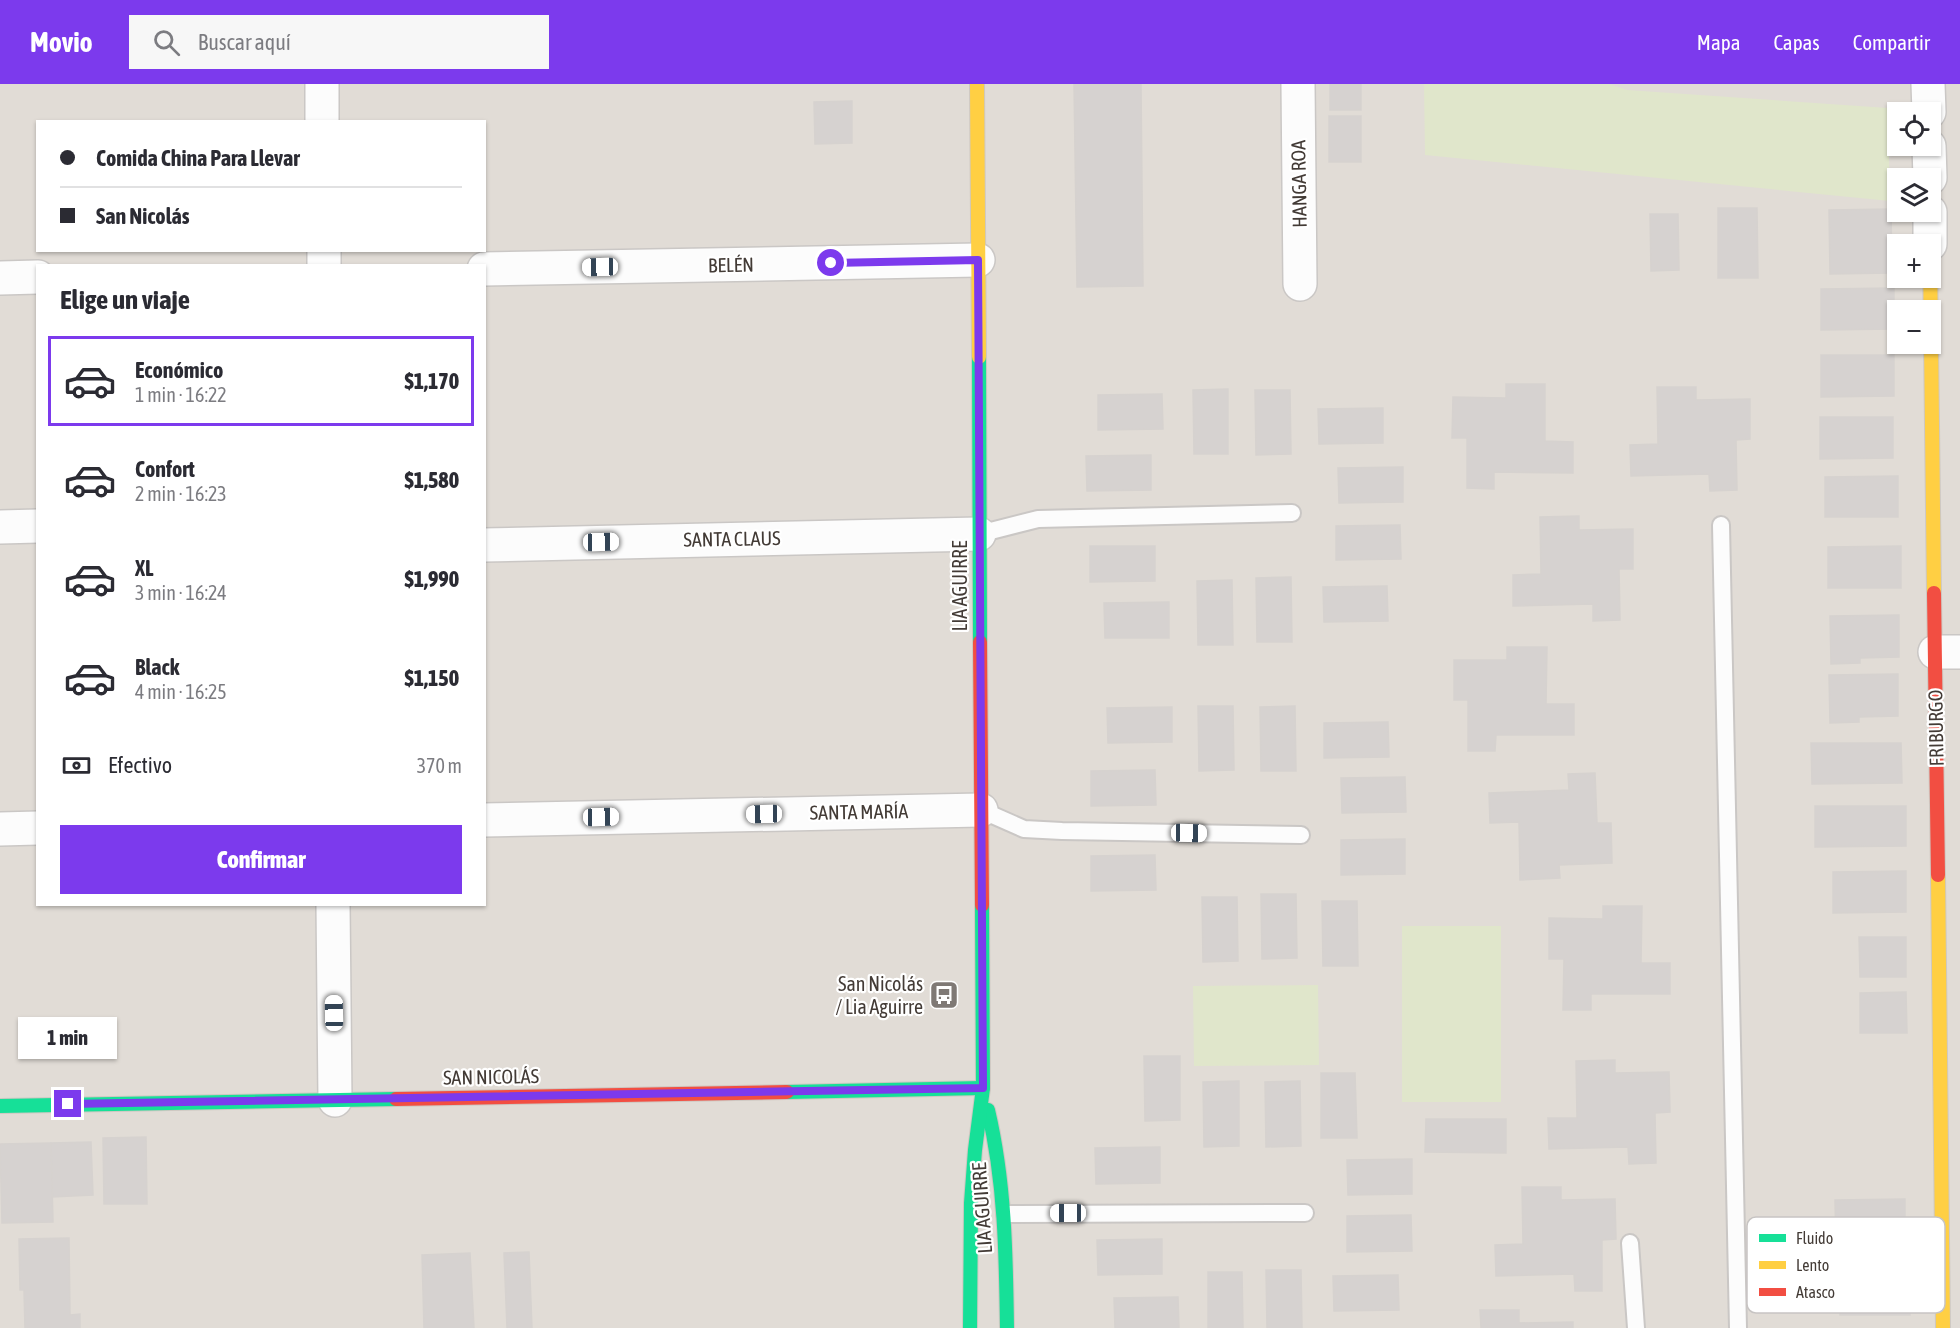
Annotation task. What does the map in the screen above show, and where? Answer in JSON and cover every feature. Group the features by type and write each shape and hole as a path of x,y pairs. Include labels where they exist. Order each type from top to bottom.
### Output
{"street":[{"path":"322,84 322,120"},
{"name":"LIA AGUIRRE","path":"970,1328 971,1203 983,1088 977,84"},
{"name":"HANGA ROA","path":"1298,84 1300,284"},
{"path":"1928,84 1929,102"},
{"name":"BELÉN","path":"486,269 978,260"},
{"path":"0,278 36,277"},
{"name":"FRIBURGO","path":"1931,288 1948,652 1951,1201 1945,1286"},
{"path":"0,527 36,526"},
{"name":"SANTA CLAUS","path":"486,545 979,534"},
{"name":"SANTA MARÍA","path":"486,820 981,810"},
{"path":"0,829 36,828"},
{"path":"333,906 335,1100"},
{"name":"LIA AGUIRRE","path":"983,1088 1000,1161 1005,1214 1007,1328"},
{"name":"SAN NICOLÁS","path":"0,1106 983,1088"},
{"name":"FRIBURGO","path":"1942,1328 1943,1313"}],"lane":[{"path":"979,534 1038,519 1292,513"},
{"path":"1721,525 1738,1328"},
{"path":"981,810 1023,829 1301,835"},
{"path":"1005,1214 1305,1213"},
{"path":"1630,1243 1636,1328"}],"shaded area":[{"path":"0,84 1960,84 1960,1328 0,1328"}],"green space":[{"path":"1424,84 1609,84 1627,90 1887,108 1887,156 1889,156 1889,168 1887,168 1887,201 1425,155"},
{"path":"1402,926 1501,926 1501,1102 1402,1102"},
{"path":"1318,985 1319,1065 1194,1066 1193,986"}],"building":[{"path":"1074,84 1141,84 1143,286 1077,287"},
{"path":"1330,84 1361,84 1361,110 1330,110"},
{"path":"852,101 852,143 815,144 814,102"},
{"path":"1329,116 1361,116 1361,162 1329,162"},
{"path":"1718,208 1757,208 1758,278 1718,278"},
{"path":"1887,209 1887,222 1891,222 1891,234 1887,234 1887,273 1830,274 1829,210"},
{"path":"1650,214 1678,214 1679,270 1651,271"},
{"path":"1894,288 1894,300 1887,300 1887,329 1821,330 1821,289"},
{"path":"1821,355 1894,355 1894,396 1821,397"},
{"path":"1506,384 1545,384 1545,441 1573,442 1573,473 1494,472 1494,489 1467,488 1467,438 1452,438 1453,397 1506,398"},
{"path":"1657,387 1696,387 1696,400 1750,399 1750,439 1736,440 1737,490 1710,491 1709,474 1631,476 1630,445 1658,444"},
{"path":"1228,389 1228,454 1194,454 1193,390"},
{"path":"1255,390 1290,390 1291,454 1256,455"},
{"path":"1162,394 1163,429 1098,430 1098,395"},
{"path":"1383,408 1383,443 1319,444 1318,409"},
{"path":"1820,417 1893,417 1893,458 1820,459"},
{"path":"1151,455 1151,490 1087,491 1086,456"},
{"path":"1403,467 1403,502 1339,503 1338,468"},
{"path":"1898,476 1898,517 1825,517 1825,477"},
{"path":"1579,516 1579,530 1633,529 1633,569 1619,569 1620,620 1593,621 1593,604 1513,606 1513,575 1541,574 1540,517"},
{"path":"1400,525 1401,559 1336,560 1336,526"},
{"path":"1090,546 1155,546 1155,581 1090,582"},
{"path":"1901,546 1901,588 1828,588 1828,547"},
{"path":"1291,577 1292,642 1257,642 1256,578"},
{"path":"1232,580 1233,645 1198,645 1197,581"},
{"path":"1387,586 1388,621 1324,622 1323,587"},
{"path":"1169,602 1169,638 1105,638 1104,603"},
{"path":"1899,615 1899,657 1860,658 1860,663 1831,664 1830,616"},
{"path":"1507,647 1547,647 1546,704 1574,704 1574,735 1496,735 1495,751 1468,751 1468,700 1454,700 1454,660 1507,660"},
{"path":"1898,674 1898,716 1859,717 1859,722 1830,723 1829,675"},
{"path":"1198,706 1233,706 1234,770 1199,771"},
{"path":"1295,706 1296,771 1261,771 1260,707"},
{"path":"1172,707 1172,742 1108,743 1107,708"},
{"path":"1388,722 1389,757 1324,758 1324,723"},
{"path":"1811,743 1901,743 1902,783 1812,784"},
{"path":"1155,770 1156,805 1091,806 1091,771"},
{"path":"1595,773 1597,823 1611,823 1612,863 1559,865 1560,878 1520,880 1519,822 1490,823 1489,793 1569,790 1568,774"},
{"path":"1405,777 1406,812 1342,813 1341,778"},
{"path":"1815,806 1906,806 1906,846 1815,847"},
{"path":"1405,839 1405,874 1341,875 1341,840"},
{"path":"1155,855 1156,890 1091,891 1091,856"},
{"path":"1906,871 1906,912 1833,913 1833,872"},
{"path":"1261,894 1296,894 1297,958 1262,959"},
{"path":"1202,897 1237,897 1238,961 1203,962"},
{"path":"1322,901 1357,901 1358,966 1323,966"},
{"path":"1603,906 1642,906 1641,963 1670,963 1670,994 1591,994 1591,1010 1563,1010 1564,959 1549,959 1549,918 1603,919"},
{"path":"1859,937 1906,937 1906,977 1860,977"},
{"path":"1906,992 1907,1033 1860,1033 1860,993"},
{"path":"1144,1056 1180,1056 1180,1120 1145,1121"},
{"path":"1615,1060 1615,1073 1669,1072 1670,1112 1655,1113 1656,1163 1629,1164 1628,1147 1549,1149 1548,1118 1577,1118 1576,1061"},
{"path":"1321,1073 1355,1073 1357,1138 1321,1138"},
{"path":"1239,1081 1239,1146 1204,1147 1203,1082"},
{"path":"1300,1081 1301,1146 1266,1147 1265,1082"},
{"path":"1426,1119 1506,1119 1506,1153 1425,1152"},
{"path":"146,1137 147,1204 104,1204 103,1138"},
{"path":"91,1142 93,1195 52,1197 51,1143"},
{"path":"51,1143 53,1222 2,1223 0,1144"},
{"path":"1160,1147 1160,1183 1096,1184 1095,1148"},
{"path":"1412,1159 1412,1194 1348,1195 1347,1160"},
{"path":"1522,1187 1561,1187 1561,1200 1615,1199 1616,1239 1602,1240 1602,1291 1575,1291 1574,1274 1496,1276 1495,1245 1523,1244"},
{"path":"1905,1199 1905,1217 1835,1217 1835,1200"},
{"path":"1411,1215 1412,1251 1347,1252 1347,1216"},
{"path":"69,1238 70,1315 80,1314 80,1328 25,1328 24,1290 20,1290 19,1239"},
{"path":"1162,1239 1162,1274 1098,1275 1097,1240"},
{"path":"529,1252 532,1328 507,1328 504,1253"},
{"path":"470,1253 474,1328 424,1328 422,1255"},
{"path":"1266,1270 1301,1270 1302,1328 1267,1328"},
{"path":"1208,1272 1242,1272 1243,1328 1208,1328"},
{"path":"1398,1275 1399,1310 1334,1311 1333,1276"},
{"path":"1178,1297 1179,1328 1115,1328 1114,1298"},
{"path":"1480,1310 1519,1310 1519,1323 1573,1322 1573,1328 1481,1328"},
{"path":"1840,1313 1910,1313 1910,1315 1840,1315"}],"traffic: fast":[{"path":"979,357 980,642"},
{"path":"970,1328 971,1203 983,1088 982,905"},
{"path":"787,1092 983,1088"},
{"path":"0,1106 396,1099"},
{"path":"988,1110 1001,1191 1007,1328"}],"traffic: slow":[{"path":"977,84 979,357"},
{"path":"1930,288 1934,593"},
{"path":"1938,875 1942,1217"},
{"path":"1943,1313 1943,1328"}],"traffic: jam":[{"path":"1934,593 1938,875"},
{"path":"980,642 982,905"},
{"path":"396,1099 787,1092"}],"place":[{"name":"San Nicolás / Lia Aguirre","path":"944,995"}],"route":[{"path":"68,1104 983,1088 978,260 831,263"}]}
